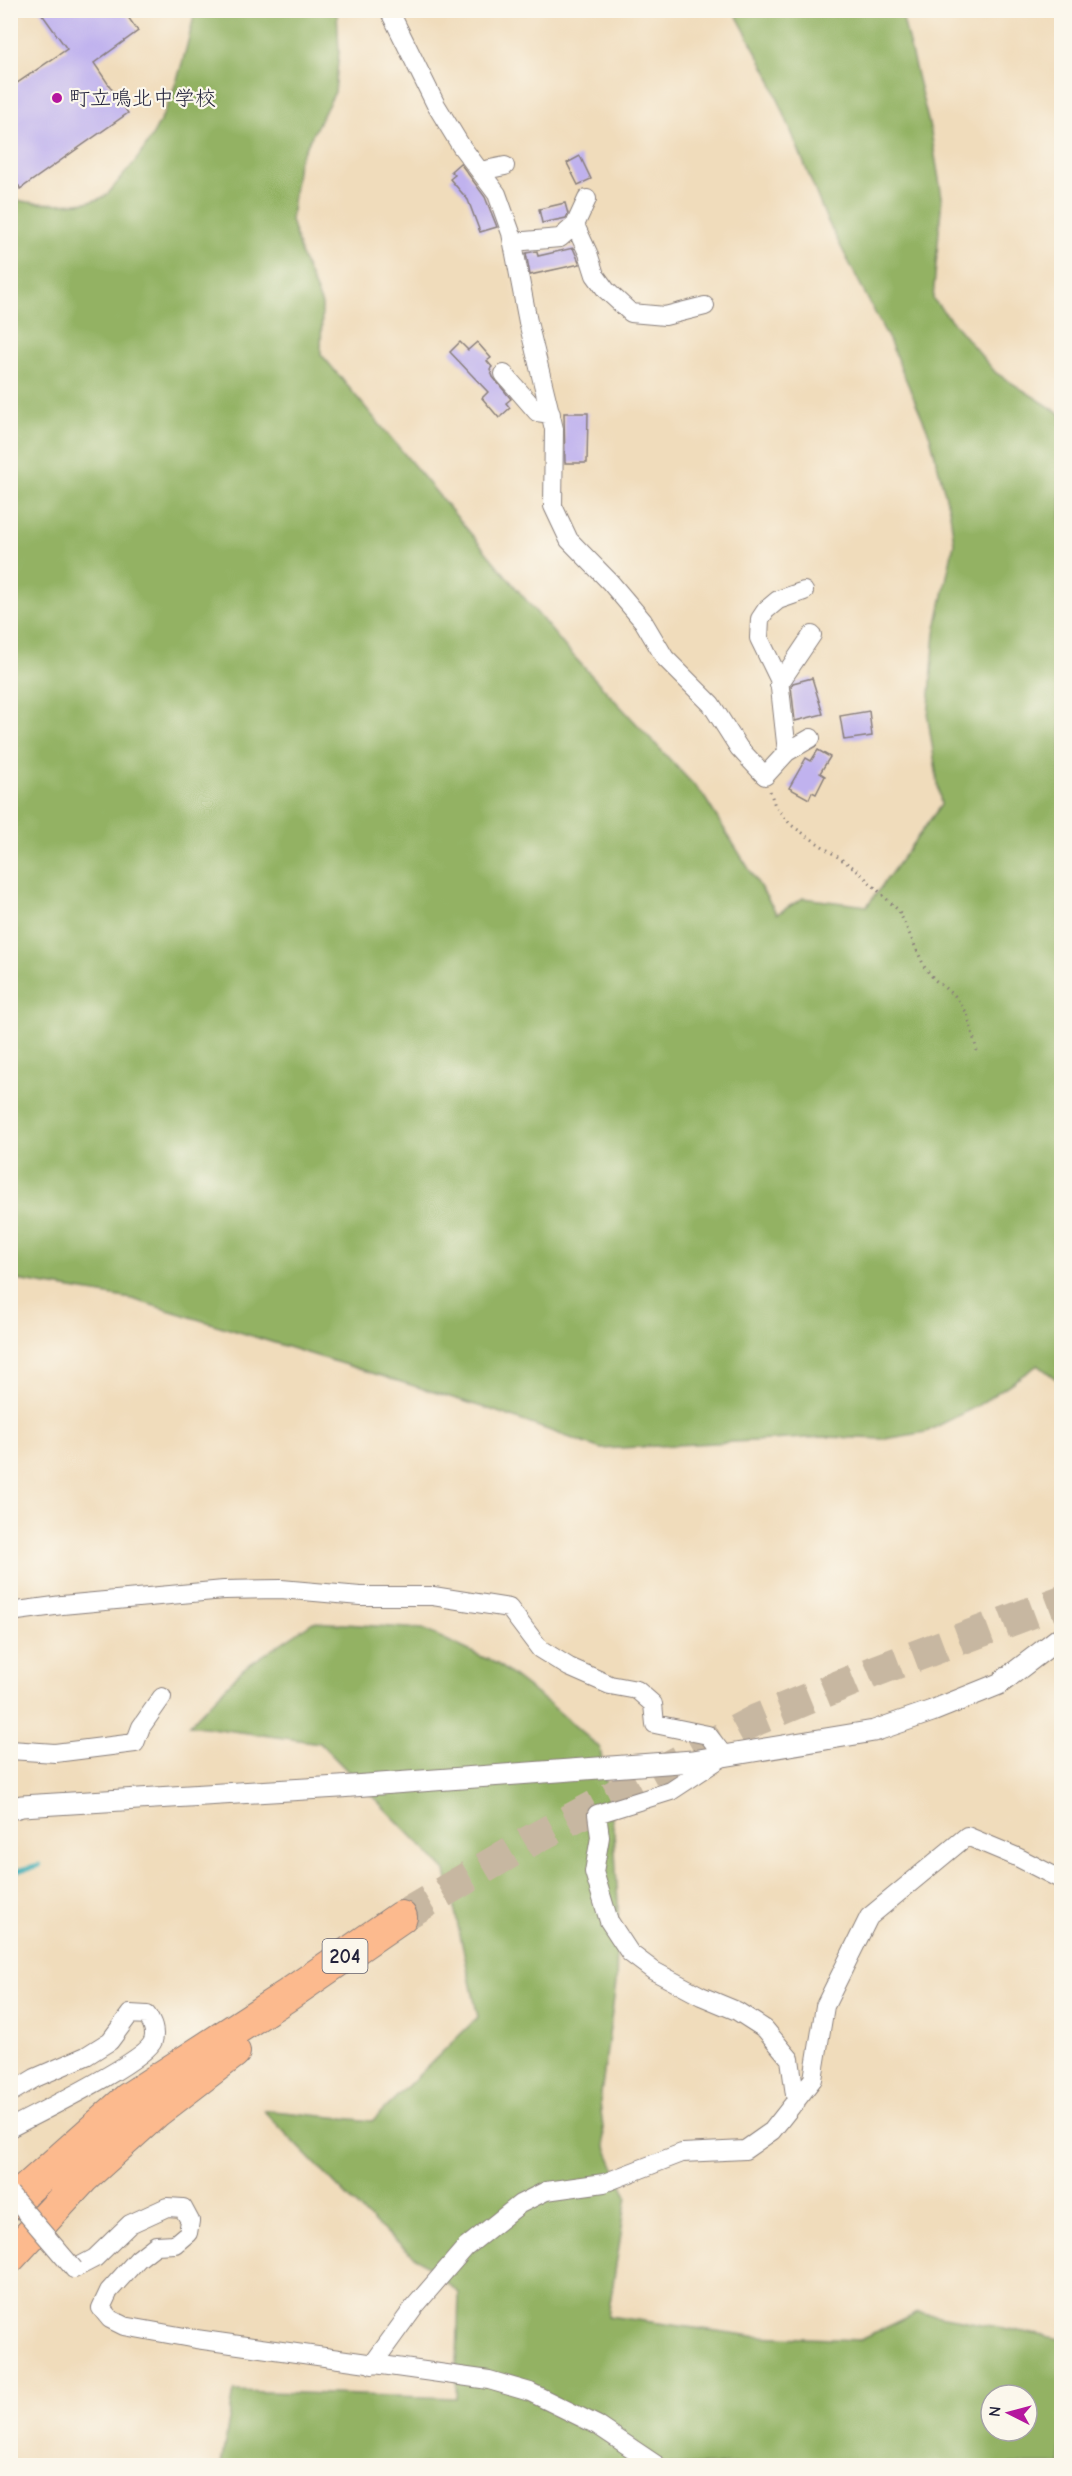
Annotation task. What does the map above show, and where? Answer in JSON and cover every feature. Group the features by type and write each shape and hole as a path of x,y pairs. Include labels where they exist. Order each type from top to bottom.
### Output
{"highway":[{"name":"204","path":"288,1995 401,1917"},
{"path":"10,2204 128,2099 288,1995"},
{"path":"10,2257 83,2178 157,2111 231,2055 288,1995"}],"street":[{"path":"389,10 436,105 498,194 513,242 528,322 554,429 553,506 569,540 643,621 665,658 711,704 740,748 765,776 787,752 811,738"},
{"path":"480,171 505,166"},
{"path":"513,242 560,238 575,225 587,199"},
{"path":"575,225 595,275 606,290 631,314 665,316 705,306"},
{"path":"504,374 537,412 550,414"},
{"path":"787,752 779,684 759,638 760,619 766,610 778,600 804,591"},
{"path":"779,684 812,635"},
{"path":"10,1612 224,1590 281,1589 360,1596 433,1596 509,1608 540,1649 569,1667 610,1685 637,1690 653,1704 655,1724 708,1735 724,1756"},
{"path":"10,1809 22,1806 351,1786 669,1763 724,1756 873,1731 932,1712 999,1684 1062,1636"},
{"path":"10,1750 55,1753 135,1743 141,1727 162,1697"},
{"path":"724,1756 671,1791 597,1814 600,1836 594,1872 609,1921 630,1953 654,1971 701,1996 737,2011 765,2029 790,2059 796,2102"},
{"path":"372,2365 414,2307 465,2248 520,2204 546,2191 604,2183 682,2153 745,2150 772,2131 813,2079 825,2006 869,1917 967,1836 1017,1857 1062,1881"},
{"path":"10,2093 35,2078 86,2056 111,2041 130,2014 147,2015 154,2026 153,2042 122,2068 10,2128"},
{"path":"10,2194 74,2269 95,2258 130,2224 167,2207 183,2208 190,2221 188,2233 175,2244 156,2245 138,2259 108,2291 101,2308 110,2319 124,2326 196,2339 489,2380 530,2392 597,2425 658,2466"}],"path":[{"path":"765,776 776,806 791,825 857,870 899,911 925,969 955,996 967,1013 977,1051"}],"green space":[{"path":"195,11 337,11 339,52 335,92 298,162 291,220 302,257 322,305 321,354 567,649 703,795 777,914 803,898 867,906 941,805 928,718 935,633 954,543 950,513 930,436 889,340 826,218 768,74 734,11 901,11 931,132 942,197 933,299 996,373 1061,414 1061,1383 1038,1365 977,1406 926,1432 885,1439 826,1437 601,1449 492,1410 132,1299 11,1279 11,198 44,203 73,203 97,200 109,192 149,142 170,100"},
{"path":"313,1622 423,1629 497,1664 551,1705 600,1748 614,1832 618,1903 616,1983 600,2102 605,2145 627,2196 608,2316 753,2336 860,2340 918,2312 1061,2339 1061,2465 221,2465 234,2391 456,2398 459,2293 364,2214 263,2110 372,2121 478,2017 446,1871 320,1743 189,1725 244,1668"}],"building":[{"path":"39,10 123,10 138,31 94,63 128,113 20,189 19,186 10,192 10,88 67,49"},
{"path":"580,156 591,179 578,185 567,163"},
{"path":"460,163 485,197 497,227 480,232 468,200 450,179 455,175 451,171"},
{"path":"565,203 568,214 566,218 542,223 539,209"},
{"path":"573,248 580,264 530,275 526,253 537,251 538,256"},
{"path":"460,342 468,350 477,342 491,358 487,361 492,367 490,369 493,377 511,399 506,403 510,408 499,418 482,398 488,392 450,352"},
{"path":"564,413 588,413 587,463 565,463"},
{"path":"812,678 823,714 795,721 791,686 793,683"},
{"path":"869,711 872,736 844,740 840,716"},
{"path":"818,750 830,757 820,773 825,776 816,794 812,792 809,799 789,788 806,758 811,761"}],"waterway":[{"path":"10,1873 39,1865"}],"tunnel":[{"path":"401,1917 528,1842 756,1720 873,1672 1062,1601"}],"place":[{"name":"町立鳴北中学校","path":"57,98"}]}
